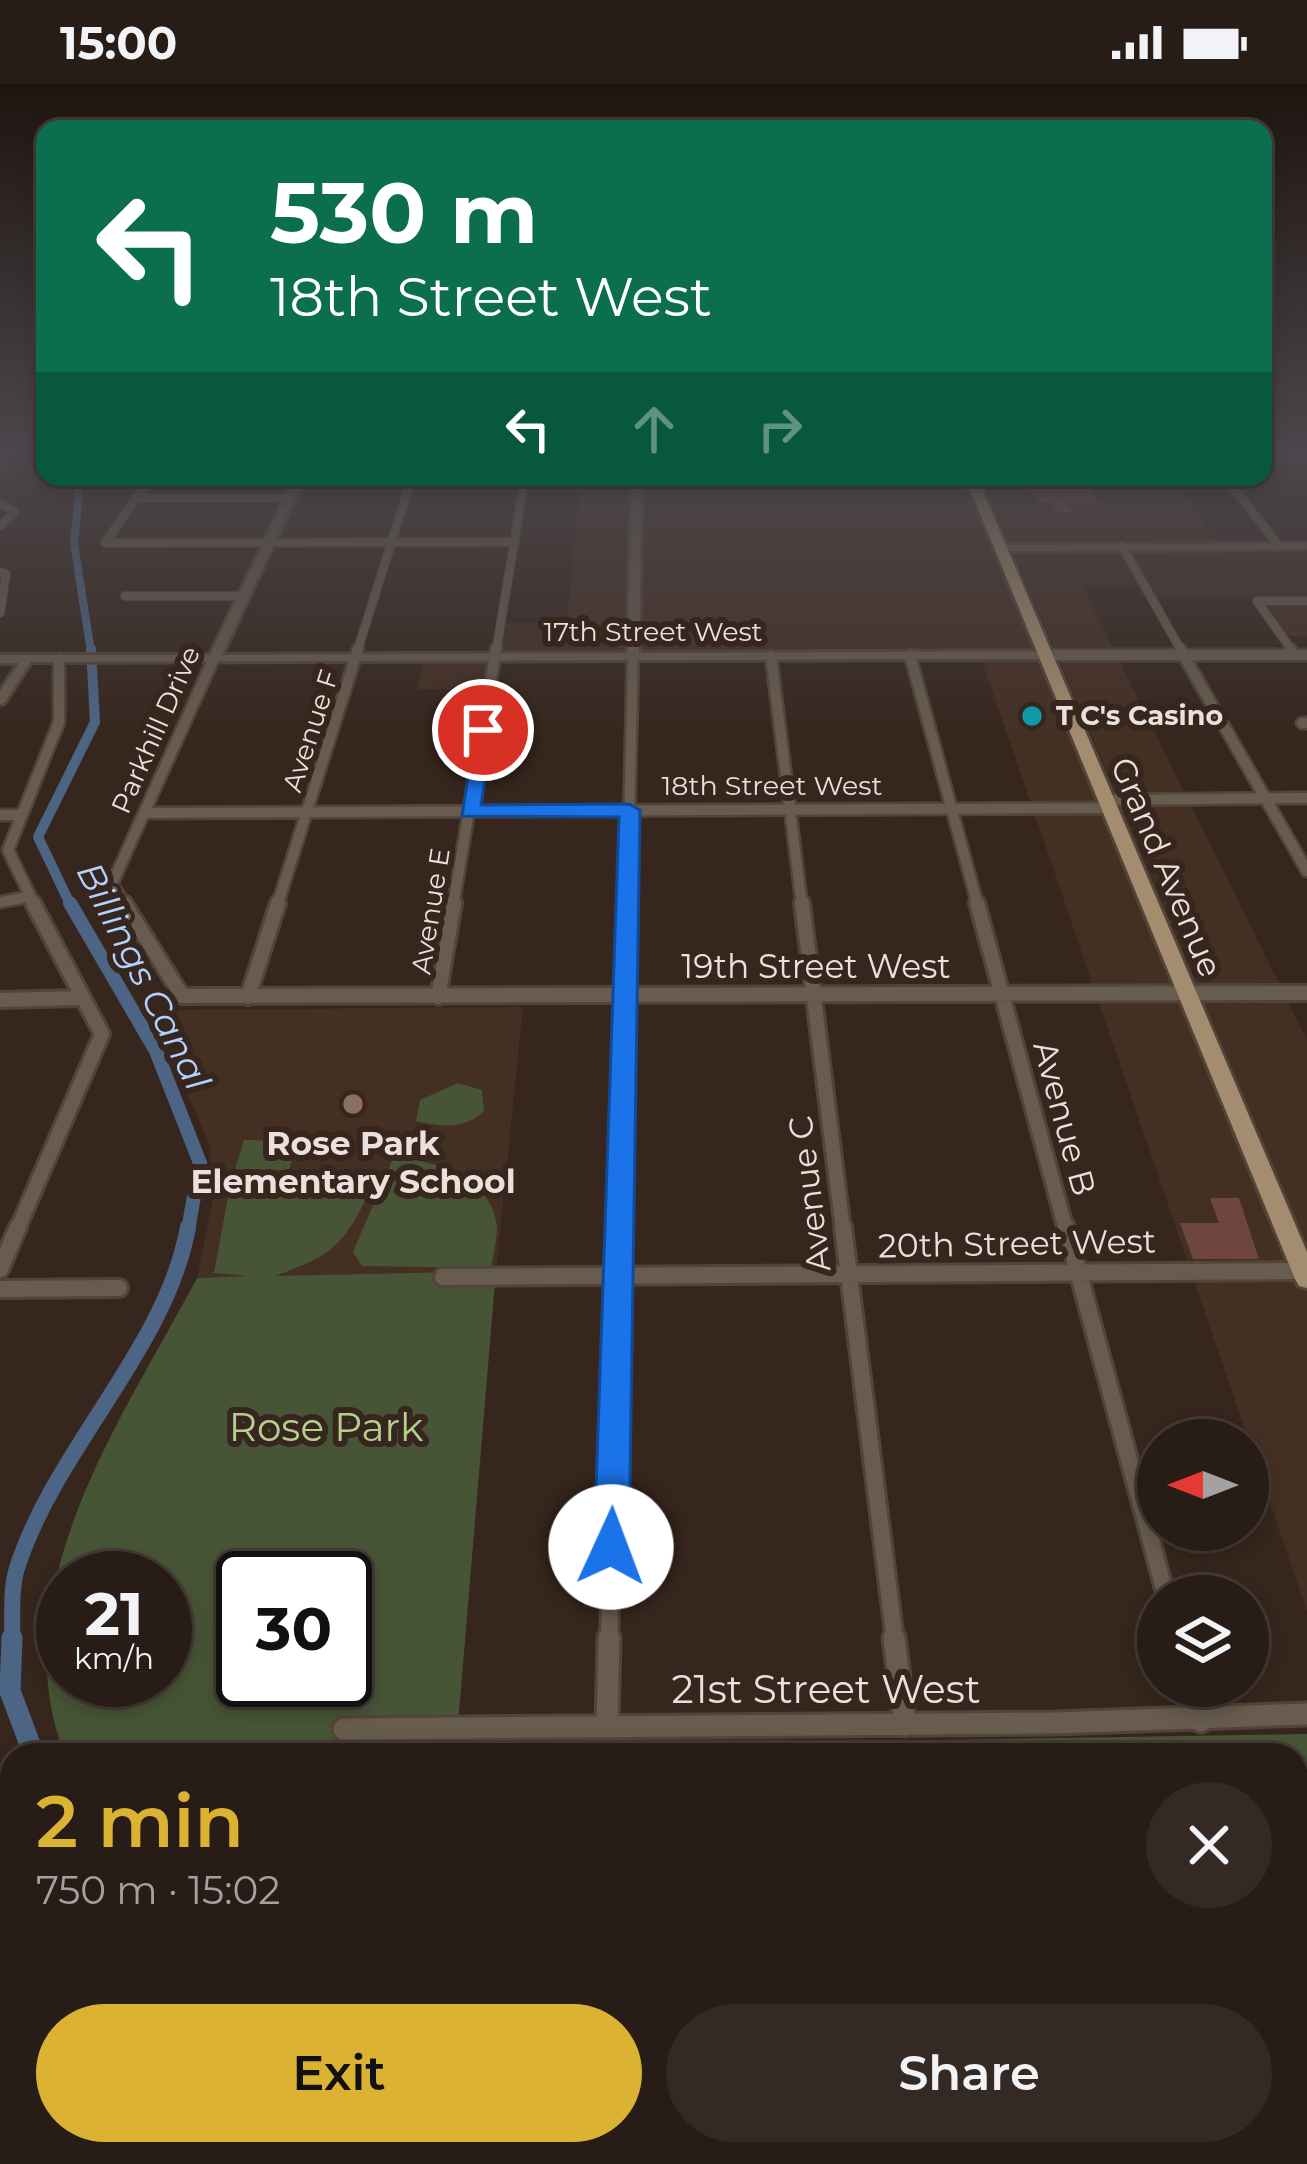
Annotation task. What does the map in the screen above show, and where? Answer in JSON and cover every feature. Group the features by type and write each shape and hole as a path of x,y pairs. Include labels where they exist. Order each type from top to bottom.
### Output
{"main road":[{"name":"Grand Avenue","path":"1000,548 1305,1275"}],"street":[{"name":"Parkhill Drive","path":"182,996 112,884 268,547"},
{"name":"Avenue F","path":"248,997 391,547"},
{"name":"Avenue E","path":"438,997 513,547"},
{"path":"607,1727 635,547"},
{"path":"1000,548 1057,547"},
{"path":"1123,547 1307,871"},
{"path":"0,572 6,574 0,613"},
{"path":"125,596 245,596"},
{"path":"1301,655 1257,601 1307,601"},
{"name":"Avenue B","path":"910,655 1160,1575"},
{"name":"17th Street West","path":"0,659 1301,655"},
{"name":"Avenue C","path":"771,656 905,1725"},
{"path":"0,700 27,659"},
{"path":"0,1269 102,1034 79,998 8,850 59,722 59,659"},
{"name":"18th Street West","path":"145,812 951,809 1307,798"},
{"path":"0,815 22,815"},
{"path":"0,902 28,897"},
{"name":"19th Street West","path":"182,996 1307,993"},
{"path":"0,1000 79,998"},
{"name":"20th Street West","path":"443,1277 1305,1275"},
{"path":"0,1288 118,1288"},
{"path":"1197,1707 1201,1721"},
{"name":"21st Street West","path":"344,1729 1201,1721 1307,1714"}],"shaded area":[{"path":"574,547 1000,547 1307,1279 1307,1611 1269,1500 1269,1419 1241,1419 980,655 496,656 490,689 417,689 425,656 495,656 501,623 567,623"},
{"path":"1012,547 1307,547 1307,636 1281,636 1254,597 1152,598 1144,586 1083,587 1307,1040 1307,1245"},
{"name":"Rose Park Elementary School","path":"523,1007 496,1271 197,1278 213,1199 210,1146 151,1010"}],"green space":[{"path":"458,1083 482,1090 484,1111 452,1125 416,1121 420,1100"},
{"path":"244,1140 297,1141 289,1170 235,1169"},
{"path":"393,1158 443,1168 486,1197 497,1229 491,1268 362,1266 353,1252"},
{"name":"Rose Park","path":"249,1176 368,1195 350,1228 332,1248 275,1276 496,1271 456,1743 62,1743 53,1707 192,1707 192,1551 64,1551 105,1448 197,1278 247,1276 214,1273 230,1186"},
{"name":"Rose Park","path":"1307,1734 1307,1743 760,1743"}],"building":[{"path":"1210,1198 1239,1198 1259,1259 1193,1259 1180,1223 1219,1223"}],"waterway":[{"name":"Billings Canal","path":"75,547 91,652"},
{"name":"Billings Canal","path":"71,906 38,837 95,722 91,649"},
{"name":"Billings Canal","path":"70,903 156,1051 200,1163 188,1230"},
{"name":"Billings Canal","path":"12,1641 15,1577 35,1524 157,1315 176,1272 188,1227"},
{"name":"Billings Canal","path":"12,1638 10,1691 30,1743"}],"place":[{"name":"T C's Casino","path":"1032,716"},
{"name":"Rose Park Elementary School","path":"353,1104"}],"route":[{"path":"483,730 469,811 629,810 611,1547"}]}
